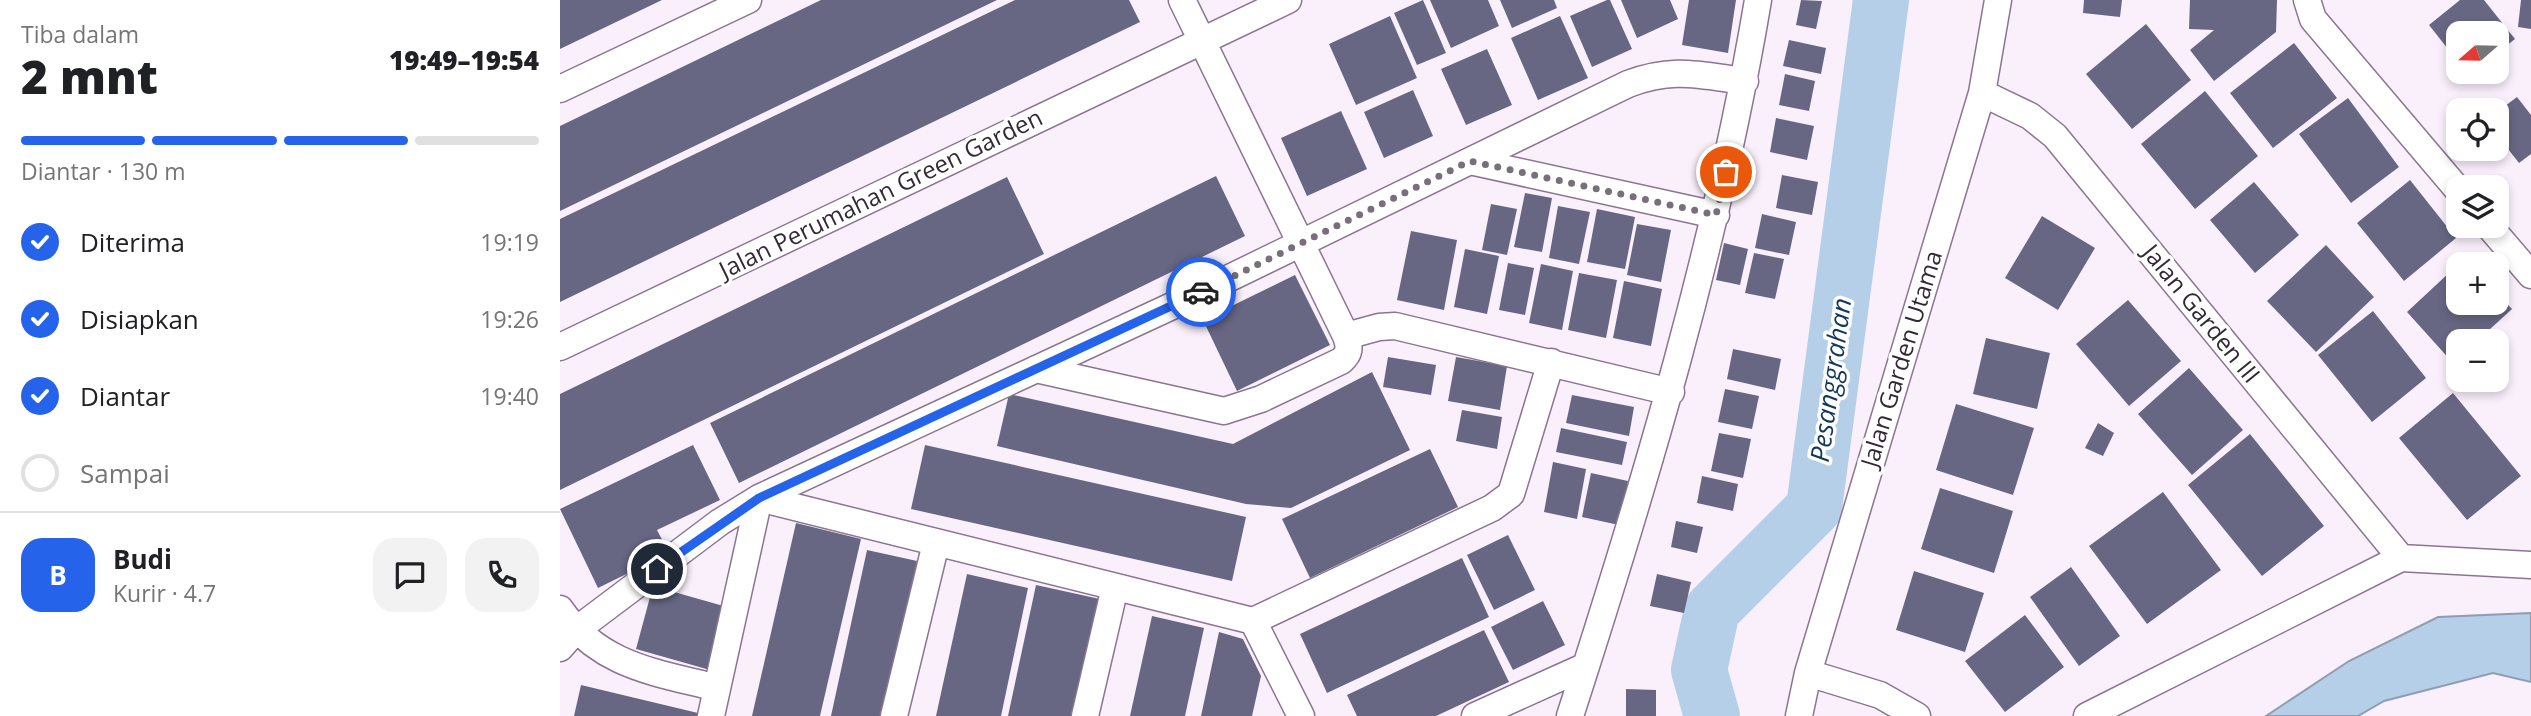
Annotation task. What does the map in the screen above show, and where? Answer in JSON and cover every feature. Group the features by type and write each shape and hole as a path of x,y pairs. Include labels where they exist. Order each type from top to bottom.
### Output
{"street":[{"path":"560,89 748,0"},
{"path":"1036,369 1224,411 1261,399 1341,362 1348,355 1350,346 1346,337 1182,0"},
{"name":"Jalan Perumahan Green Garden","path":"560,347 1288,0"},
{"path":"1570,716 1671,392 1716,215 1745,81 1758,0"},
{"name":"Jalan Garden Utama","path":"1799,716 1808,673 1982,93 1998,0"},
{"path":"2307,0 2313,19 2446,176"},
{"path":"717,688 631,666 598,650 565,629 759,498 1300,243 1628,83 1653,74 1677,72 1745,81"},
{"name":"Jalan Garden III","path":"1982,93 2030,116 2055,136 2401,558"},
{"path":"1470,161 1716,215"},
{"path":"2499,238 2531,275"},
{"path":"1346,337 1371,328 1395,326 1671,392"},
{"path":"759,498 1253,621 1492,508 1511,494 1551,362"},
{"path":"710,716 759,498"},
{"path":"894,716 936,543"},
{"path":"2087,716 2401,558 2531,565"},
{"path":"1085,716 1115,587"},
{"path":"1253,621 1301,716"},
{"path":"1475,716 1586,666"},
{"path":"1808,673 1880,695 1917,716"},
{"path":"1279,716 1286,687"}],"water":[{"path":"2531,613 2531,682 2493,673 2384,701 2358,716 2266,716 2349,661 2438,617"}],"building":[{"path":"560,0 662,0 560,49"},
{"path":"821,0 997,0 560,211 560,126"},
{"path":"1015,0 1129,0 1140,22 560,302 560,219"},
{"path":"1423,0 1446,53 1417,65 1394,13"},
{"path":"1430,0 1488,0 1499,26 1451,48"},
{"path":"1500,0 1554,0 1557,8 1512,28"},
{"path":"1610,0 1632,49 1592,67 1570,16"},
{"path":"1621,0 1670,0 1678,19 1637,38"},
{"path":"1689,0 1736,0 1728,53 1682,45"},
{"path":"1801,0 1822,1 1816,29 1796,25"},
{"path":"2084,0 2122,0 2120,17 2083,13"},
{"path":"2190,0 2277,0 2276,32 2214,81 2190,50 2214,30 2189,29"},
{"path":"2460,0 2484,0 2501,21 2446,21 2446,47 2429,25"},
{"path":"2521,0 2531,0 2531,29 2518,27"},
{"path":"1390,16 1417,78 1356,105 1329,44"},
{"path":"1560,16 1588,78 1538,100 1511,38"},
{"path":"2146,24 2191,80 2132,129 2086,74"},
{"path":"1789,40 1826,48 1821,74 1783,66"},
{"path":"2294,43 2337,98 2273,148 2230,93"},
{"path":"1487,49 1512,105 1466,125 1441,69"},
{"path":"1785,74 1815,81 1809,111 1779,105"},
{"path":"1413,90 1433,136 1384,158 1364,112"},
{"path":"2205,91 2258,156 2195,209 2141,144"},
{"path":"2517,97 2531,115 2531,154 2519,163 2509,150 2509,103"},
{"path":"2348,98 2399,167 2351,203 2299,134"},
{"path":"1341,111 1367,169 1307,196 1281,138"},
{"path":"1776,118 1814,126 1807,160 1770,152"},
{"path":"1782,175 1818,182 1812,215 1776,208"},
{"path":"1216,176 1245,236 739,483 710,423"},
{"path":"1007,177 1044,254 560,490 560,394"},
{"path":"2410,180 2446,225 2446,238 2456,238 2404,281 2357,223"},
{"path":"2254,182 2299,235 2255,273 2210,220"},
{"path":"1525,193 1552,198 1542,252 1514,247"},
{"path":"1491,204 1517,209 1507,255 1482,250"},
{"path":"1558,206 1590,212 1579,264 1549,258"},
{"path":"1597,209 1635,217 1625,269 1587,262"},
{"path":"1762,214 1796,222 1789,255 1755,248"},
{"path":"2042,216 2095,248 2058,310 2005,278"},
{"path":"1637,224 1671,230 1661,282 1627,275"},
{"path":"1411,231 1457,240 1444,310 1397,300"},
{"path":"1724,243 1748,249 1740,285 1716,280"},
{"path":"2326,245 2374,297 2316,352 2267,301"},
{"path":"1465,249 1499,256 1487,314 1454,307"},
{"path":"1754,253 1784,259 1775,299 1745,293"},
{"path":"1508,263 1534,268 1525,315 1499,310"},
{"path":"1541,264 1573,271 1562,330 1529,323"},
{"path":"1579,273 1617,280 1606,338 1568,330"},
{"path":"1295,275 1330,345 1237,391 1203,320"},
{"path":"2446,276 2446,315 2505,315 2490,329 2446,329 2446,355 2407,312"},
{"path":"1624,281 1662,289 1651,346 1613,338"},
{"path":"2128,300 2181,361 2129,406 2076,344"},
{"path":"2373,311 2426,378 2372,422 2318,355"},
{"path":"1986,338 2050,353 2037,409 1973,394"},
{"path":"1733,349 1781,359 1775,390 1727,379"},
{"path":"1388,357 1436,365 1431,395 1383,387"},
{"path":"1456,357 1507,366 1500,410 1448,401"},
{"path":"2189,368 2243,430 2192,475 2138,414"},
{"path":"1372,372 1410,450 1291,508 1246,504 997,446 1009,394 1233,444"},
{"path":"1725,389 1759,396 1752,429 1718,422"},
{"path":"2453,393 2521,476 2467,520 2399,438"},
{"path":"1572,395 1634,407 1629,436 1566,423"},
{"path":"1956,404 2034,428 2013,495 1936,470"},
{"path":"1462,410 1502,417 1497,449 1456,441"},
{"path":"2098,423 2114,433 2103,456 2085,448"},
{"path":"1561,428 1627,442 1622,465 1556,452"},
{"path":"1719,433 1751,439 1743,478 1711,471"},
{"path":"2250,434 2324,526 2262,576 2188,485"},
{"path":"693,445 720,500 657,530 669,553 598,588 560,509"},
{"path":"925,445 1246,517 1232,581 911,509"},
{"path":"1430,449 1458,507 1310,578 1282,519"},
{"path":"1553,462 1586,469 1577,519 1544,512"},
{"path":"1591,473 1628,481 1619,525 1582,517"},
{"path":"1702,476 1738,484 1733,511 1697,503"},
{"path":"1940,488 2013,511 1994,573 1921,549"},
{"path":"2163,492 2221,570 2147,624 2089,546"},
{"path":"1676,521 1703,527 1697,553 1671,547"},
{"path":"796,523 861,539 820,716 752,716"},
{"path":"1508,535 1535,590 1494,610 1467,555"},
{"path":"867,550 917,561 883,716 831,716"},
{"path":"1462,558 1489,617 1327,693 1300,634"},
{"path":"2071,567 2120,636 2079,666 2030,597"},
{"path":"1914,571 1984,593 1965,652 1896,630"},
{"path":"967,574 1028,588 1001,716 936,716"},
{"path":"1657,574 1691,582 1684,613 1650,606"},
{"path":"1036,585 1100,599 1075,716 1008,716"},
{"path":"653,586 734,609 717,672 636,649"},
{"path":"1543,601 1565,645 1513,670 1491,627"},
{"path":"2025,615 2064,667 2005,712 1965,661"},
{"path":"1152,616 1204,628 1185,716 1130,716"},
{"path":"1484,630 1509,682 1436,716 1357,716 1347,695"},
{"path":"1219,632 1243,639 1261,676 1252,716 1201,716"},
{"path":"581,685 698,713 697,716 574,716"},
{"path":"1626,689 1656,690 1656,716 1626,716"}],"waterway":[{"name":"Pesanggrahan","path":"1712,716 1699,670 1712,610 1814,508 1881,0"}],"way so far":[{"path":"1201,292 1470,161 1716,215 1726,172"}],"route":[{"path":"657,569 739,509 800,477 1201,292"}]}
